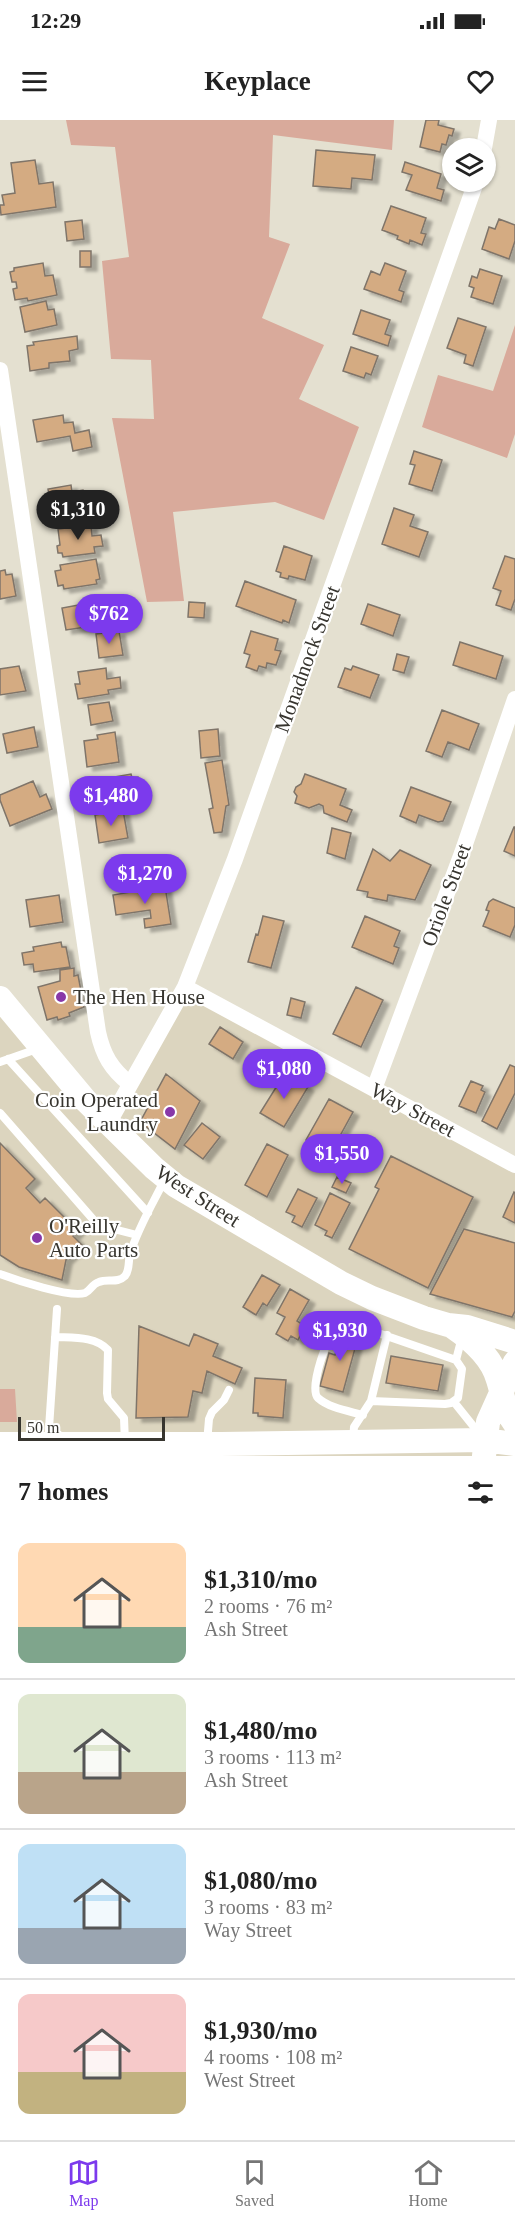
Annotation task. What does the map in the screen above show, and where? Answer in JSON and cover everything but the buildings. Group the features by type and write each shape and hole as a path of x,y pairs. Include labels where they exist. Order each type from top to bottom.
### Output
{"main road":[{"name":"West Street","path":"0,998 64,1077 108,1124 165,1178 356,1291 455,1330 476,1345 498,1378 508,1414 515,1424"},
{"name":"West Street","path":"455,1330 467,1328 515,1342"},
{"path":"484,1448 488,1422 515,1362"},
{"path":"0,1444 125,1443 216,1448 353,1441 484,1448 515,1444"}],"street":[{"path":"486,138 489,120"},
{"name":"Monadnock Street","path":"108,1124 185,987 239,848 472,192"},
{"path":"0,370 99,1032 107,1059 118,1074 130,1084"},
{"name":"Oriole Street","path":"374,1089 462,853 515,699"},
{"name":"Way Street","path":"185,987 515,1165"}],"lane":[{"path":"40,1048 4,1060 148,1213"},
{"path":"0,1113 92,1219 98,1224 137,1235"},
{"path":"0,1274 62,1291 82,1294 101,1281 115,1281 122,1278 127,1273 137,1235 165,1178"},
{"path":"48,1443 57,1309"},
{"path":"363,1415 329,1405 317,1398 314,1392 314,1383 333,1328 338,1323 352,1324 456,1360"},
{"path":"371,1401 445,1404 454,1402 458,1398 462,1369 456,1360 455,1330"},
{"path":"353,1441 354,1427 371,1401 387,1335"},
{"path":"56,1338 89,1340 108,1350 108,1399 124,1418 125,1443"},
{"path":"216,1448 208,1422 212,1412 224,1400 229,1390"},
{"path":"454,1402 484,1448"}],"shaded area":[{"path":"66,120 394,120 392,150 273,135 269,237 290,244 262,318 324,345 299,399 359,427 324,520 275,502 173,512 184,601 147,602 112,418 154,419 151,360 111,359 102,261 129,257 115,147 71,145"},
{"path":"515,325 515,434 507,458 422,427 438,375 493,391"},
{"path":"185,987 515,1165 515,1456 0,1456 0,998 107,1124"},
{"path":"0,1389 15,1389 17,1422 0,1422"}],"place":[{"name":"The Hen House","path":"61,997"},
{"name":"Coin Operated Laundry","path":"170,1112"},
{"name":"O'Reilly Auto Parts","path":"37,1238"}]}
